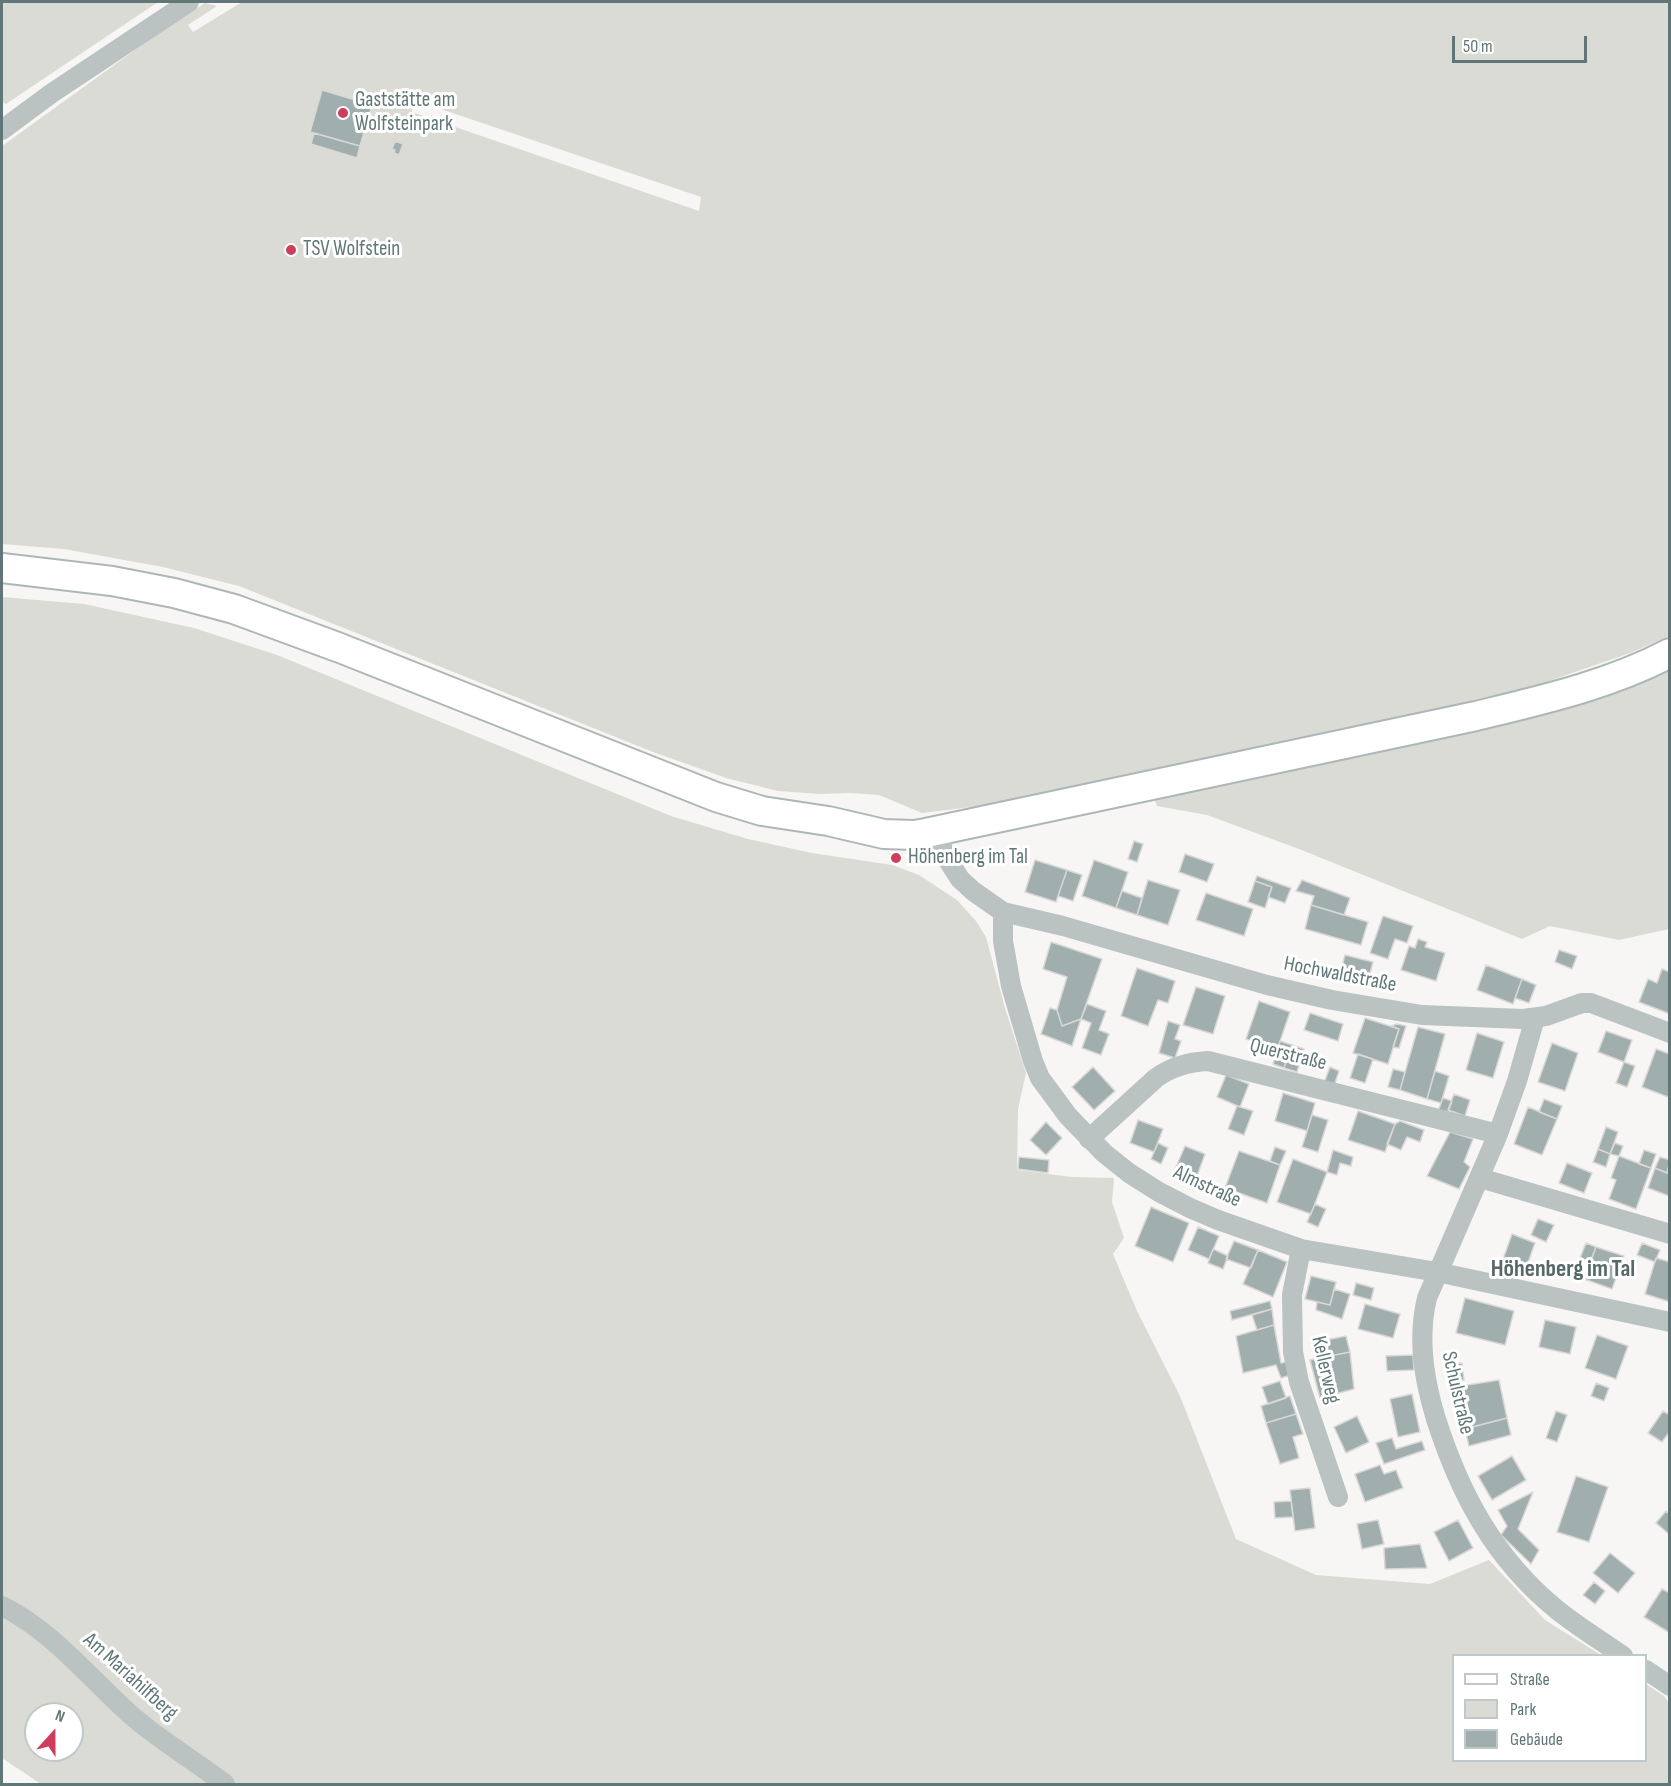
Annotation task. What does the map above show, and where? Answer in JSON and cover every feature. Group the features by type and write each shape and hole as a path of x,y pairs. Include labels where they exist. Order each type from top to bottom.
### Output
{"main road":[{"path":"2,568 112,581 174,593 234,609 340,648 716,797 762,811 828,821 896,836 938,830 1541,701 1608,680 1645,666 1670,653"}],"street":[{"path":"2,130 189,2"},
{"path":"938,830 945,855 955,873 973,891 1003,912"},
{"name":"Hochwaldstraße","path":"1003,912 1064,926 1258,983 1332,1000 1422,1015 1490,1018 1535,1018 1582,1003 1590,1003 1670,1033"},
{"name":"Almstraße","path":"1003,912 1005,961 1033,1061 1040,1078 1051,1095 1089,1139 1129,1173 1190,1208 1301,1250 1437,1272 1670,1322"},
{"name":"Schulstraße","path":"1535,1018 1517,1081 1498,1134 1427,1299 1423,1315 1422,1352 1431,1402 1448,1456 1474,1513 1501,1553 1554,1607 1620,1654"},
{"name":"Querstraße","path":"1089,1139 1164,1072 1190,1063 1208,1061 1498,1134"},
{"path":"1480,1178 1670,1234"},
{"name":"Kellerweg","path":"1301,1250 1292,1295 1293,1352 1299,1382 1338,1497"},
{"name":"Am Mariahilfberg","path":"2,1606 36,1626 133,1716 225,1785"},
{"path":"1647,1671 1670,1686"}],"green space":[{"path":"2,2 158,2 6,104 2,102"},
{"path":"242,2 1669,2 1669,636 1630,653 1532,687 1281,745 1004,803 922,813 879,795 778,791 726,778 653,752 239,586 163,567 64,549 2,544 2,146 153,37 205,3 217,6 188,25 193,32","holes":["414,100 701,197 699,211 412,112"]},
{"path":"2,597 84,604 194,628 277,655 671,816 748,839 812,853 892,865 919,875 957,900 976,921 986,937 1005,1008 1026,1073 1018,1109 1017,1170 1072,1177 1114,1178 1112,1202 1124,1238 1113,1254 1137,1311 1180,1396 1236,1539 1316,1575 1430,1584 1489,1560 1545,1620 1599,1654 1452,1654 1452,1762 1647,1762 1647,1685 1664,1696 1669,1703 1669,1784 41,1784 2,1758"},
{"path":"1669,670 1669,929 1619,940 1550,926 1522,939 1299,849 1207,815 1157,806 1154,797 1528,719 1599,699"}],"building":[{"name":"Gaststätte am Wolfsteinpark","path":"322,90 372,105 360,146 310,132"},
{"path":"314,133 360,146 357,158 311,144"},
{"path":"395,141 403,144 399,155 392,149"},
{"path":"1134,841 1143,844 1137,862 1128,859"},
{"path":"1185,854 1214,864 1207,882 1179,872"},
{"path":"1035,860 1067,870 1056,902 1025,892"},
{"path":"1094,860 1128,872 1116,908 1082,896"},
{"path":"1067,870 1082,875 1073,901 1058,896"},
{"path":"1257,876 1291,888 1285,903 1268,897 1272,887 1255,881"},
{"path":"1148,880 1180,890 1168,925 1137,915"},
{"path":"1302,880 1350,898 1344,915 1311,905 1314,896 1296,891"},
{"path":"1255,881 1272,887 1265,908 1248,902"},
{"path":"1122,891 1142,898 1137,915 1116,908"},
{"path":"1206,893 1253,909 1244,936 1196,920"},
{"path":"1311,905 1368,922 1361,945 1305,929"},
{"path":"1383,916 1413,926 1407,943 1395,939 1388,959 1370,953"},
{"path":"1418,939 1427,942 1425,947 1445,953 1436,981 1401,970 1409,946 1415,948"},
{"path":"1051,942 1102,959 1081,1019 1062,1026 1057,1010 1067,977 1043,969"},
{"path":"1559,950 1577,956 1572,969 1555,962"},
{"path":"1345,955 1373,962 1367,985 1339,978"},
{"path":"1486,965 1522,979 1513,1004 1477,990"},
{"path":"1137,968 1175,981 1168,1003 1158,1000 1148,1026 1121,1016"},
{"path":"1662,969 1670,972 1670,1014 1639,1002 1648,979 1657,983"},
{"path":"1522,979 1536,985 1529,1003 1515,998"},
{"path":"1196,987 1225,996 1213,1034 1183,1025"},
{"path":"1259,1001 1290,1012 1277,1050 1246,1039"},
{"path":"1087,1004 1106,1011 1099,1030 1109,1034 1101,1055 1082,1048 1091,1023 1081,1019"},
{"path":"1050,1008 1057,1010 1062,1026 1081,1019 1072,1046 1041,1034"},
{"path":"1310,1013 1343,1024 1338,1041 1304,1030"},
{"path":"1365,1018 1399,1029 1388,1064 1353,1053"},
{"path":"1168,1021 1180,1025 1175,1039 1181,1041 1175,1058 1159,1053"},
{"path":"1397,1024 1406,1026 1399,1048 1393,1047 1399,1029 1391,1026"},
{"path":"1418,1027 1445,1034 1427,1099 1400,1090"},
{"path":"1606,1031 1632,1040 1624,1062 1598,1052"},
{"path":"1477,1033 1504,1042 1493,1078 1466,1070"},
{"path":"1280,1041 1292,1045 1284,1068 1273,1064"},
{"path":"1552,1043 1578,1053 1565,1091 1538,1082"},
{"path":"1292,1045 1304,1049 1297,1072 1284,1068"},
{"path":"1656,1049 1670,1054 1668,1097 1642,1087"},
{"path":"1358,1054 1373,1059 1365,1083 1350,1078"},
{"path":"1624,1062 1635,1066 1627,1087 1616,1083"},
{"path":"1093,1067 1115,1091 1094,1110 1072,1087"},
{"path":"1330,1067 1339,1071 1334,1086 1324,1083"},
{"path":"1393,1069 1405,1072 1400,1090 1388,1087"},
{"path":"1435,1071 1449,1076 1441,1103 1427,1099"},
{"path":"1226,1075 1249,1084 1240,1107 1217,1097"},
{"path":"1283,1093 1315,1103 1307,1131 1275,1121"},
{"path":"1454,1094 1470,1100 1465,1116 1448,1110"},
{"path":"1443,1098 1452,1101 1446,1118 1437,1114"},
{"path":"1544,1099 1562,1106 1557,1119 1539,1112"},
{"path":"1237,1106 1253,1111 1244,1135 1228,1129"},
{"path":"1528,1107 1557,1119 1542,1155 1514,1144"},
{"path":"1358,1111 1395,1124 1385,1152 1348,1140"},
{"path":"1312,1115 1328,1120 1318,1152 1302,1147"},
{"path":"1138,1120 1163,1129 1154,1152 1130,1143"},
{"path":"1400,1121 1424,1130 1420,1142 1407,1137 1401,1150 1387,1144 1395,1124"},
{"path":"1046,1122 1062,1138 1046,1155 1030,1140"},
{"path":"1606,1127 1618,1132 1610,1154 1598,1149"},
{"path":"1450,1132 1473,1139 1464,1162 1470,1167 1459,1189 1427,1176"},
{"path":"1158,1143 1168,1148 1161,1164 1151,1159"},
{"path":"1615,1143 1623,1146 1619,1156 1610,1154"},
{"path":"1185,1146 1205,1154 1197,1176 1176,1167"},
{"path":"1275,1147 1286,1151 1280,1165 1270,1161"},
{"path":"1598,1149 1610,1154 1606,1167 1593,1162"},
{"path":"1333,1150 1353,1157 1351,1166 1340,1163 1337,1175 1327,1172"},
{"path":"1644,1150 1656,1154 1651,1168 1639,1164"},
{"path":"1239,1151 1280,1165 1267,1203 1225,1188"},
{"path":"1619,1156 1651,1168 1636,1209 1609,1199 1616,1180 1611,1178"},
{"path":"1019,1157 1049,1160 1048,1173 1018,1169"},
{"path":"1660,1157 1670,1160 1667,1173 1655,1168"},
{"path":"1293,1159 1327,1172 1311,1214 1277,1202"},
{"path":"1567,1163 1592,1173 1584,1193 1559,1183"},
{"path":"1655,1168 1670,1174 1669,1196 1648,1188"},
{"path":"1315,1204 1326,1209 1318,1227 1307,1222"},
{"path":"1151,1207 1189,1223 1173,1262 1135,1246"},
{"path":"1538,1219 1554,1225 1546,1242 1531,1235"},
{"path":"1198,1227 1219,1236 1209,1259 1188,1250"},
{"path":"1512,1234 1535,1243 1525,1271 1502,1262"},
{"path":"1234,1241 1258,1250 1251,1268 1226,1259"},
{"path":"1586,1243 1596,1247 1590,1262 1580,1258"},
{"path":"1642,1243 1660,1250 1655,1262 1637,1255"},
{"path":"1596,1247 1624,1256 1612,1289 1584,1279"},
{"path":"1213,1249 1228,1256 1223,1269 1208,1263"},
{"path":"1258,1250 1287,1262 1273,1297 1243,1284"},
{"path":"1656,1258 1670,1262 1670,1302 1645,1294"},
{"path":"1311,1276 1336,1282 1330,1305 1305,1299"},
{"path":"1356,1283 1374,1288 1371,1300 1353,1295"},
{"path":"1334,1289 1350,1294 1342,1319 1316,1310 1317,1302 1330,1305"},
{"path":"1465,1298 1514,1311 1505,1345 1456,1333"},
{"path":"1270,1301 1272,1309 1232,1320 1230,1311"},
{"path":"1365,1304 1400,1314 1393,1338 1358,1329"},
{"path":"1272,1309 1274,1325 1257,1330 1252,1315"},
{"path":"1545,1320 1576,1327 1570,1354 1539,1347"},
{"path":"1274,1325 1281,1363 1286,1362 1291,1375 1281,1378 1276,1365 1243,1373 1236,1336"},
{"path":"1597,1335 1628,1346 1616,1379 1585,1368"},
{"path":"1346,1336 1350,1352 1325,1357 1321,1341"},
{"path":"1350,1352 1354,1389 1320,1398 1310,1360"},
{"path":"1413,1355 1414,1370 1387,1371 1386,1356"},
{"path":"1462,1363 1464,1380 1449,1381 1447,1365"},
{"path":"1499,1380 1507,1418 1468,1428 1461,1386"},
{"path":"1280,1381 1286,1398 1268,1404 1262,1387"},
{"path":"1596,1383 1609,1388 1604,1401 1591,1396"},
{"path":"1412,1394 1420,1432 1398,1437 1390,1399"},
{"path":"1290,1396 1296,1414 1266,1423 1261,1406"},
{"path":"1556,1411 1567,1415 1557,1442 1546,1438"},
{"path":"1663,1411 1670,1415 1670,1431 1662,1442 1648,1433"},
{"path":"1296,1414 1303,1434 1293,1437 1299,1458 1280,1464 1266,1423"},
{"path":"1357,1416 1369,1442 1346,1453 1334,1427"},
{"path":"1507,1418 1511,1435 1469,1446 1465,1429"},
{"path":"1392,1438 1396,1449 1422,1441 1425,1450 1384,1464 1376,1443"},
{"path":"1512,1456 1526,1480 1492,1500 1478,1476"},
{"path":"1380,1465 1384,1474 1396,1470 1403,1488 1365,1502 1355,1474"},
{"path":"1576,1476 1608,1487 1589,1542 1557,1532"},
{"path":"1310,1488 1315,1528 1295,1531 1290,1490"},
{"path":"1533,1492 1518,1529 1539,1550 1531,1564 1501,1535 1507,1526 1498,1510"},
{"path":"1291,1501 1293,1517 1275,1518 1274,1502"},
{"path":"1666,1511 1670,1515 1670,1535 1656,1523"},
{"path":"1378,1520 1384,1544 1362,1549 1357,1524"},
{"path":"1458,1520 1473,1548 1449,1561 1434,1532"},
{"path":"1420,1544 1427,1568 1385,1569 1384,1548"},
{"path":"1610,1553 1635,1573 1618,1593 1593,1573"},
{"path":"1594,1582 1605,1591 1595,1604 1583,1595"},
{"path":"1662,1589 1670,1593 1670,1633 1644,1617"}],"place":[{"name":"Gaststätte am Wolfsteinpark","path":"343,113"},
{"name":"TSV Wolfstein","path":"291,250"},
{"name":"Höhenberg im Tal","path":"896,858"}],"district":[{"name":"Höhenberg im Tal","path":"1563,1270"}]}
